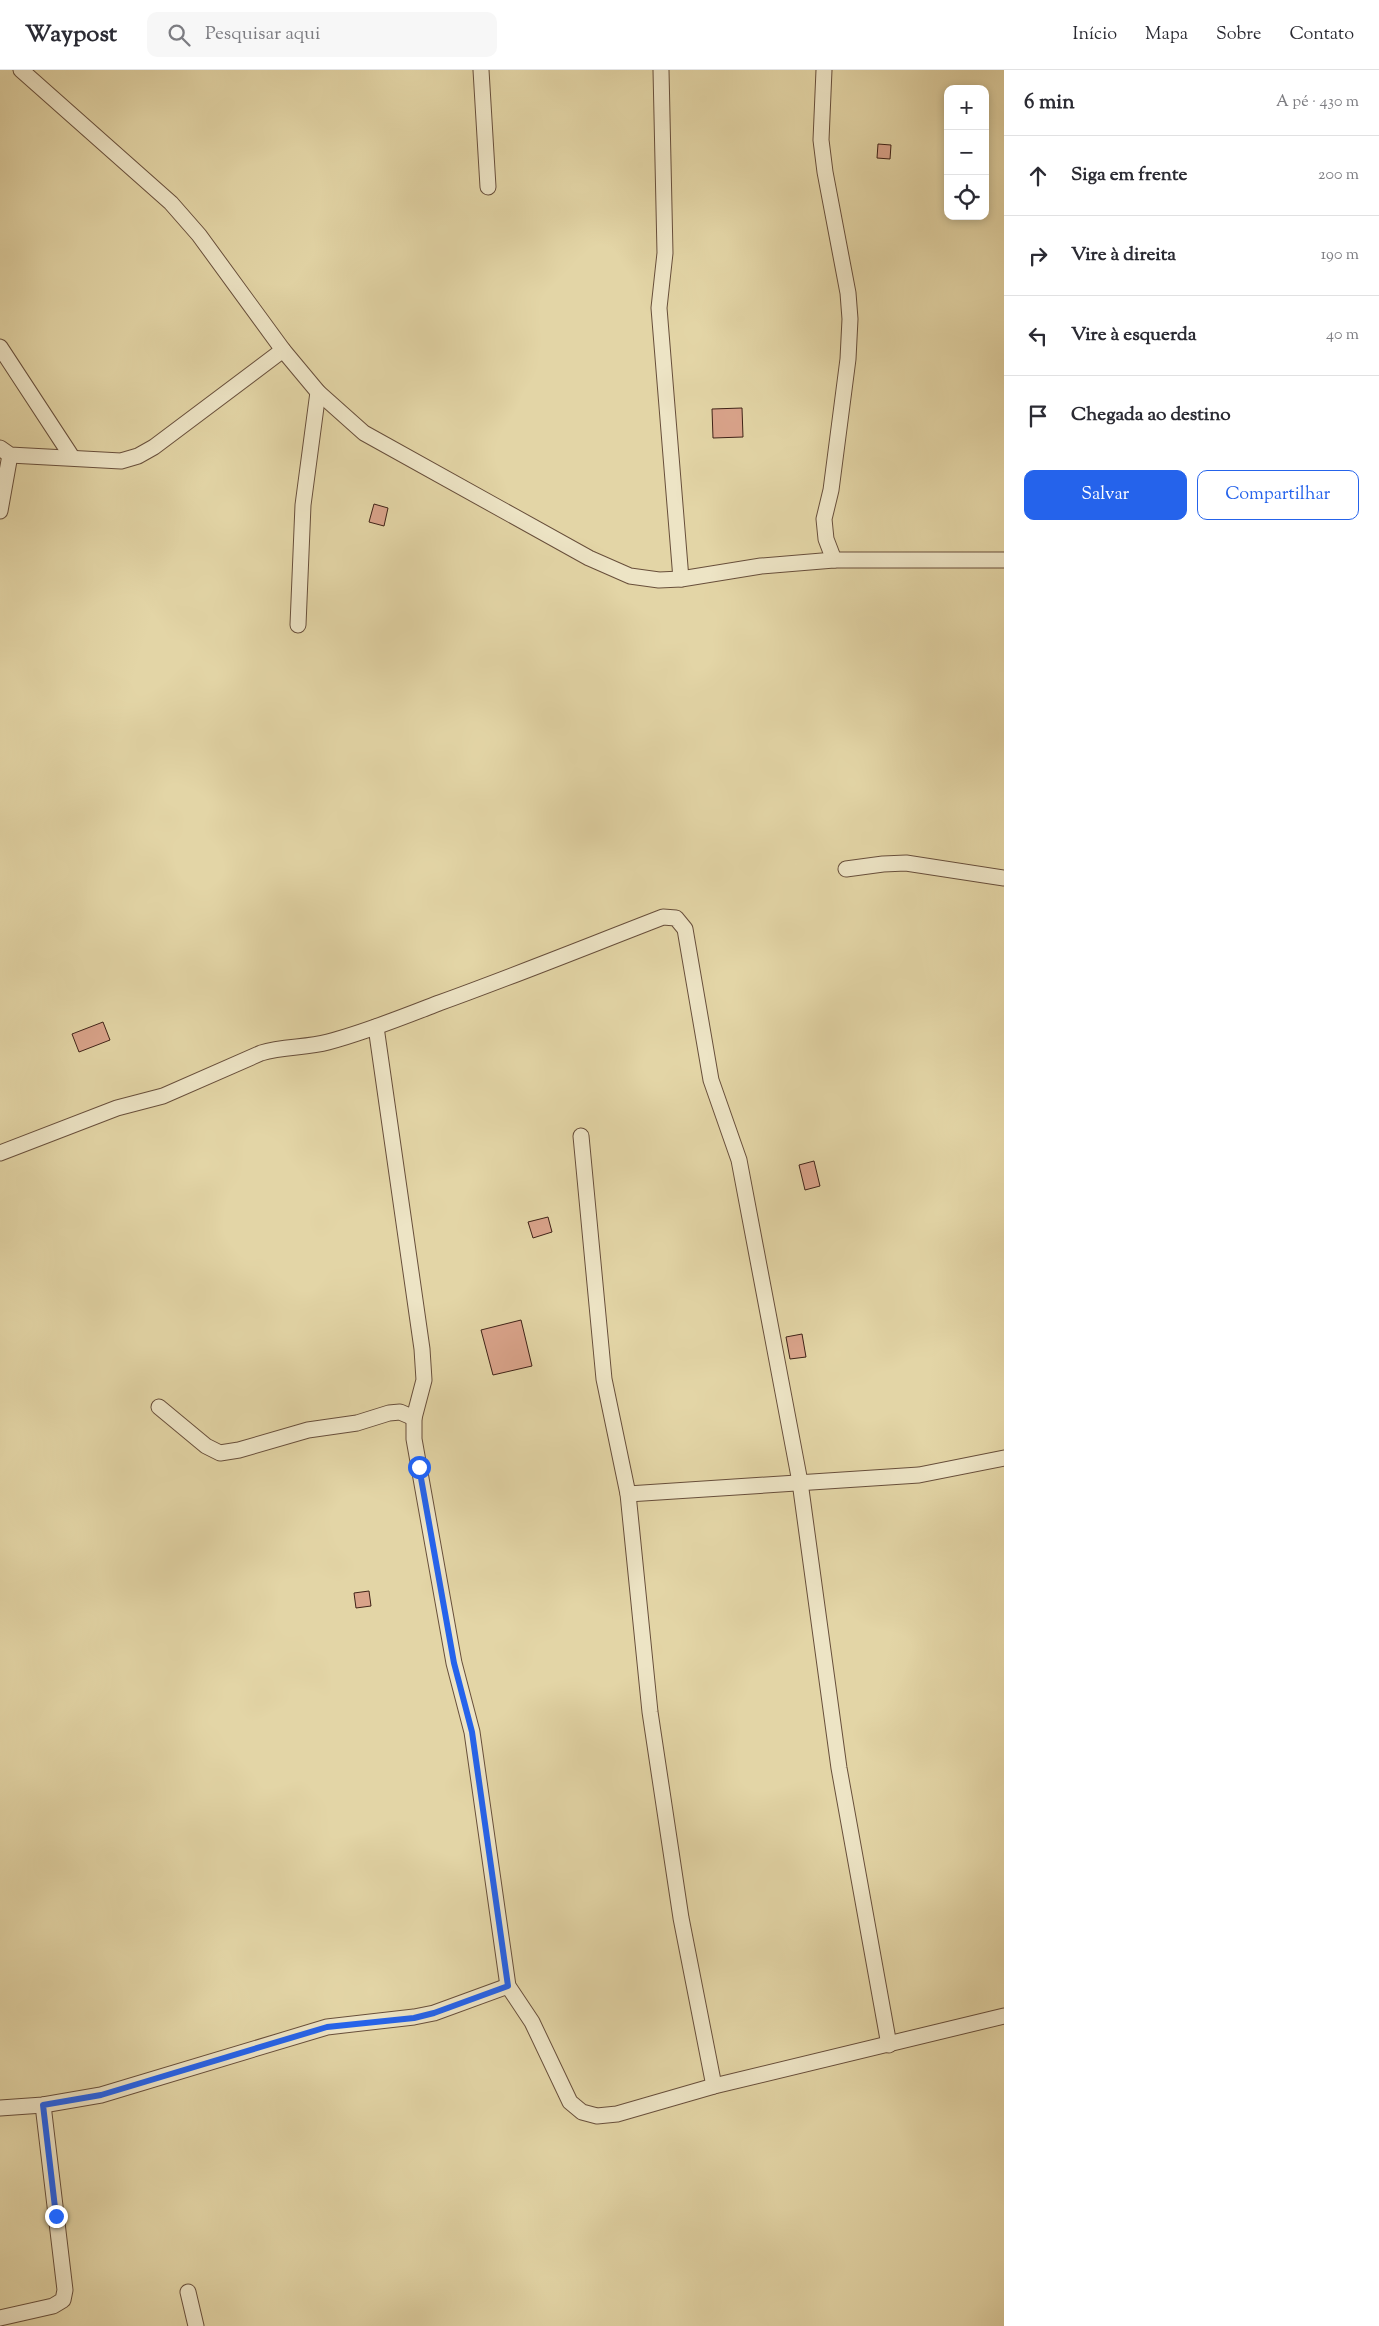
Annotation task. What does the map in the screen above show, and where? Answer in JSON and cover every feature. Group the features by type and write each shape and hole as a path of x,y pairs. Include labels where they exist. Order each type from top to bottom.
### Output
{"street":[{"path":"21,70 171,203 198,235 283,350 318,392 364,433 590,558 630,576 659,580 681,579 761,566 834,560 1004,560"},
{"path":"481,70 488,187"},
{"path":"661,70 665,253 659,308 681,579"},
{"path":"824,70 821,140 824,172 848,293 850,319 848,359 830,490 824,519 826,539 834,560"},
{"path":"0,347 72,457"},
{"path":"0,511 5,452 120,461 138,456 154,447 283,350"},
{"path":"298,625 303,504 318,392"},
{"path":"846,870 883,864 906,863 1004,878"},
{"path":"0,1153 117,1108 163,1096 261,1053 276,1048 301,1047 328,1042 376,1027 494,984 662,917 676,918 684,929 711,1080 739,1160 800,1482 840,1768 889,2045"},
{"path":"376,1027 422,1349 424,1380 414,1418 416,1448 454,1663 472,1732 508,1986 532,2022 570,2102 582,2112 597,2116 617,2114 714,2086 1004,2016"},
{"path":"580,1136 604,1379 628,1494 650,1712 681,1918 714,2086"},
{"path":"159,1407 206,1446 220,1452 239,1450 308,1430 357,1423 389,1413 400,1412 414,1418"},
{"path":"628,1494 919,1474 1004,1458"},
{"path":"0,2108 43,2105 101,2095 327,2027 414,2018 434,2013 508,1986"},
{"path":"0,2318 53,2306 63,2300 65,2290 43,2105"},
{"path":"188,2292 196,2326"}],"building":[{"path":"878,144 891,145 890,159 877,158"},
{"path":"742,408 743,437 713,438 712,409"},
{"path":"374,504 388,508 384,526 369,522"},
{"path":"103,1022 110,1040 79,1052 72,1034"},
{"path":"814,1161 820,1186 805,1190 799,1165"},
{"path":"548,1217 552,1232 533,1238 528,1222"},
{"path":"521,1320 532,1366 493,1375 481,1330"},
{"path":"802,1334 806,1357 790,1359 786,1337"},
{"path":"369,1591 371,1606 356,1608 354,1593"}],"route":[{"path":"56,2216 43,2105 101,2095 327,2027 414,2018 434,2013 508,1986 472,1732 468,1709 454,1663 419,1467"}]}
